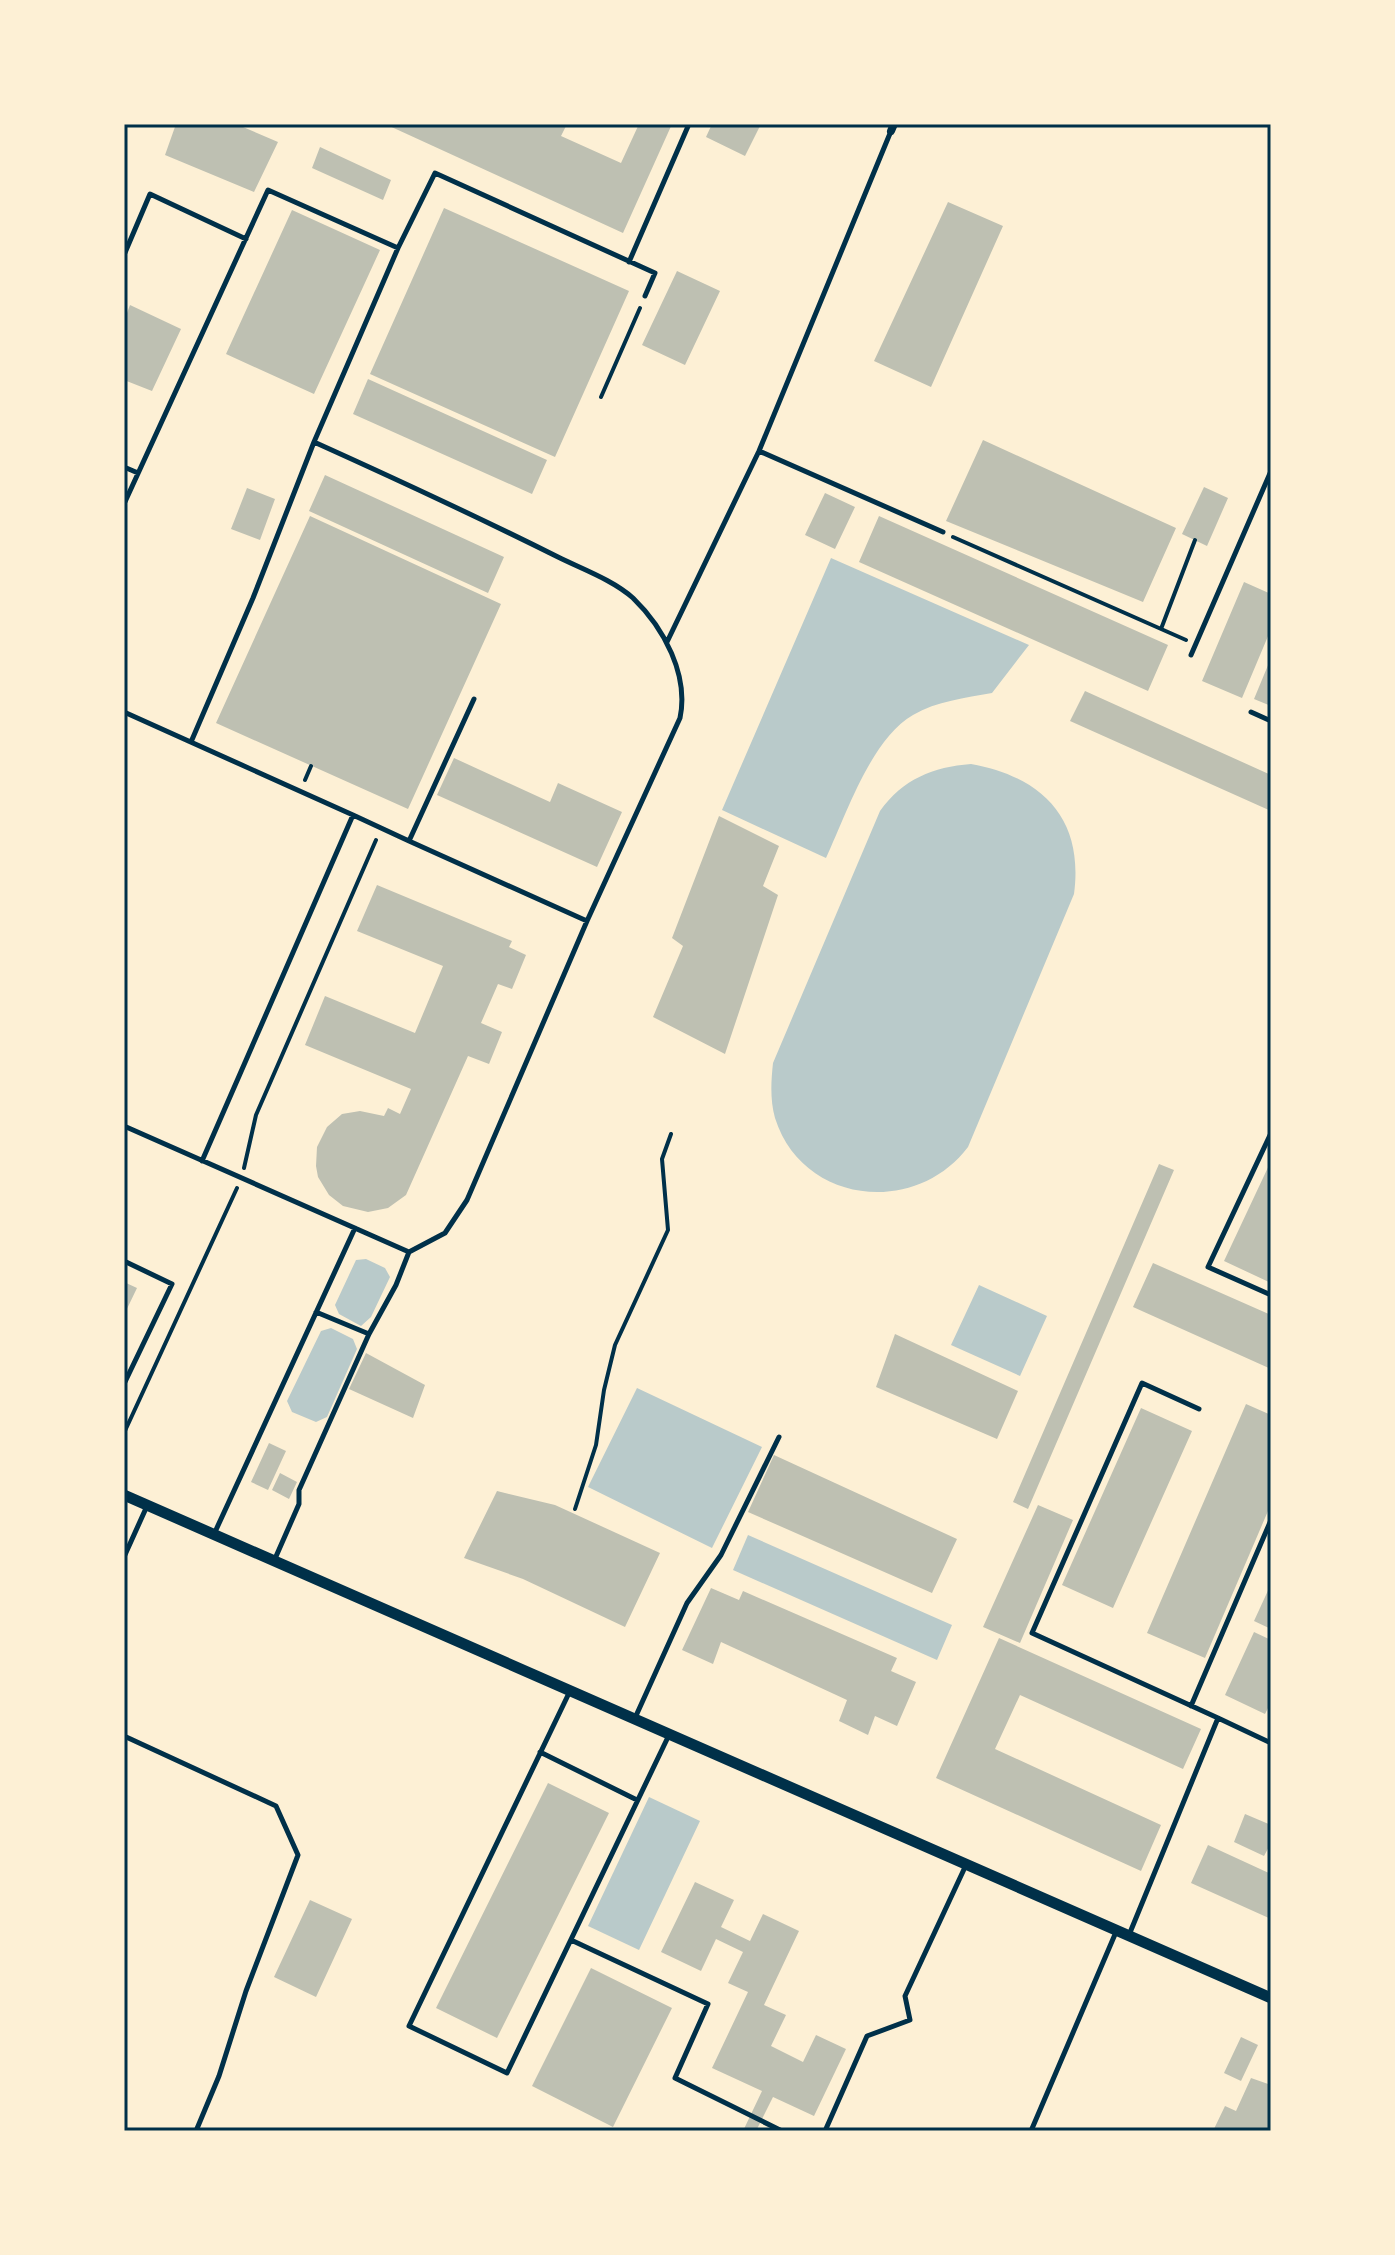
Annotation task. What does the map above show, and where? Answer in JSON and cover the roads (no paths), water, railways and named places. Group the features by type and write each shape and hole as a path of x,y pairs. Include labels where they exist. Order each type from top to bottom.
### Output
{"street":[{"path":"124,1495 1271,1998"}],"lane":[{"path":"629,262 689,124"},
{"path":"667,643 759,451 893,128"},
{"path":"191,742 253,598 314,442 398,248 435,173 655,273 645,296"},
{"path":"124,504 268,190 398,248"},
{"path":"124,255 150,194 246,239"},
{"path":"274,1561 299,1504 299,1490 409,1252 445,1233 467,1200 587,921 680,718 683,703 682,685 667,643 655,624 623,590 314,442"},
{"path":"759,451 943,532"},
{"path":"124,467 138,473"},
{"path":"1191,655 1271,471"},
{"path":"409,841 474,699"},
{"path":"124,712 587,921"},
{"path":"1251,712 1271,721"},
{"path":"202,1161 353,815"},
{"path":"124,1126 409,1252"},
{"path":"1271,1133 1208,1267 1271,1295"},
{"path":"214,1534 355,1228"},
{"path":"124,1261 172,1284 124,1384"},
{"path":"316,1312 369,1334"},
{"path":"1199,1409 1142,1383 1032,1633 1271,1743"},
{"path":"634,1719 687,1603 721,1555 779,1437"},
{"path":"124,1557 147,1505"},
{"path":"1191,1706 1271,1520"},
{"path":"570,1691 409,2026 507,2073 669,1734"},
{"path":"1031,2131 1218,1718"},
{"path":"124,1736 276,1806 298,1855 246,1991 219,2076 196,2131"},
{"path":"540,1752 637,1800"},
{"path":"825,2131 867,2036 910,2020 905,1996 966,1865"},
{"path":"571,1940 708,2004 675,2078 782,2131"}]}
